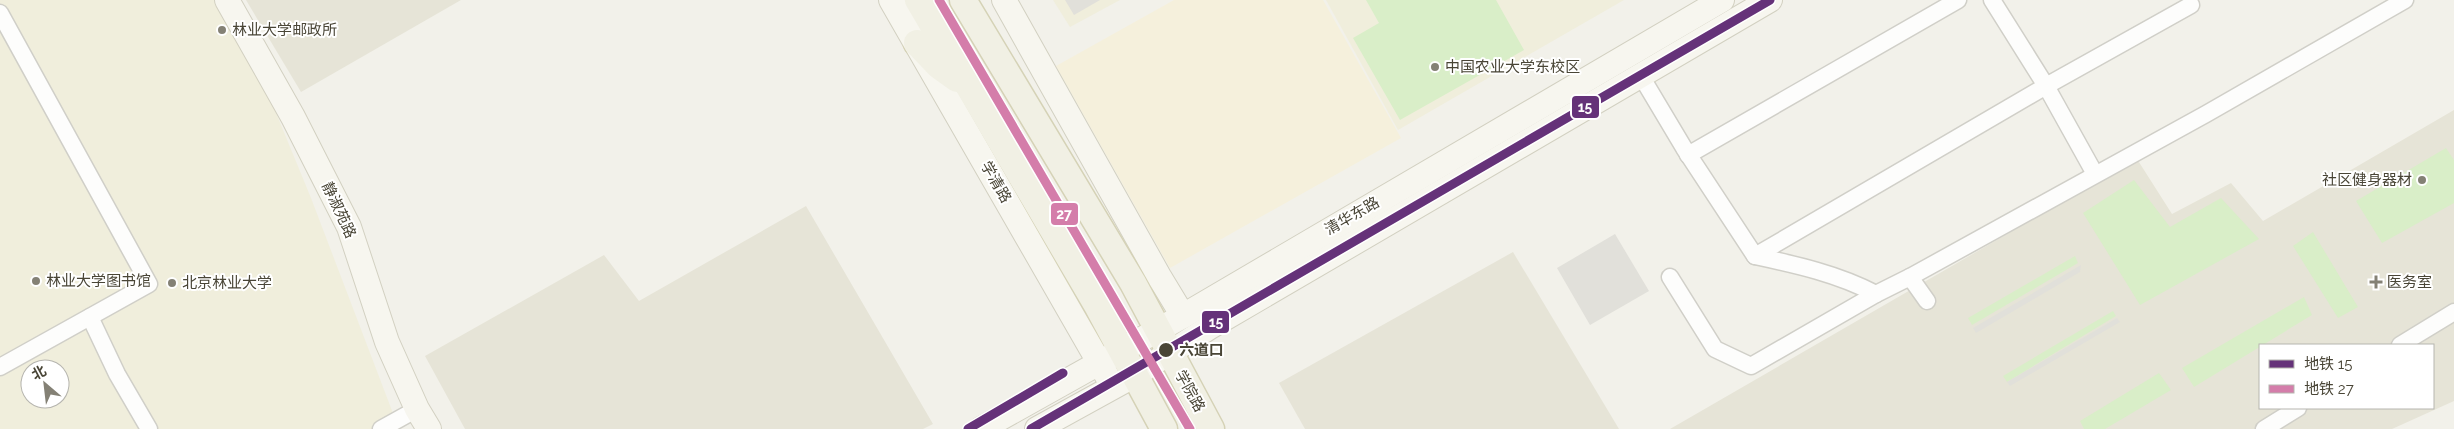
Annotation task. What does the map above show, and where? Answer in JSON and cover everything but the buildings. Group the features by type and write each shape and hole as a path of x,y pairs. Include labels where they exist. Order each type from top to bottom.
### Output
{"main road":[{"name":"静淑苑路","path":"227,0 293,117 348,227 387,342 417,409 429,429"},
{"name":"学清路","path":"891,0 1111,357"},
{"name":"学清路","path":"918,0 969,88 1111,357"},
{"path":"963,0 1133,283 1163,341"},
{"path":"1004,0 1183,316"},
{"name":"清华东路","path":"1037,429 1124,381 1163,341 1183,316 1722,0"},
{"name":"清华东路","path":"981,429 1111,357 1163,341 1641,76 1770,0"},
{"path":"916,43 939,66 969,88"},
{"name":"学院路","path":"1163,341 1211,429"},
{"path":"1111,357 1124,381 1164,429"}],"street":[{"path":"1688,155 1958,0"},
{"path":"1992,0 2046,86 2094,174"},
{"path":"1670,277 1715,349 1751,366 1876,294 2206,114 2405,0"},
{"path":"1755,256 2046,86 2191,5"},
{"path":"0,14 149,284 0,367"},
{"path":"1641,76 1688,155 1755,256 1808,268 1851,281 1876,294"},
{"path":"1910,277 1926,301"},
{"path":"2402,344 2454,312"},
{"path":"90,317 116,374 149,429"},
{"path":"381,429 417,409"},
{"path":"2264,429 2296,409"}],"shaded area":[{"name":"北京林业大学","path":"0,0 220,0 260,74 311,198 399,429 0,429"},
{"path":"246,0 461,0 301,92"},
{"path":"1053,0 1120,0 1070,27"},
{"path":"1065,0 1100,0 1074,15"},
{"path":"1174,0 1323,0 1401,138 1170,268 1056,66"},
{"name":"中国农业大学东校区","path":"1326,0 1624,0 1398,130"},
{"path":"2454,110 2454,401 2392,429 1670,429 2137,159 2172,214 2231,183 2263,221"},
{"path":"806,206 933,424 923,429 465,429 425,356 604,255 639,301"},
{"path":"1615,234 1649,291 1590,325 1557,268"},
{"path":"1513,252 1619,429 1305,429 1279,383"},
{"path":"2081,265 2080,272 1976,333 1973,328"},
{"path":"2117,318 2120,322 2010,386 2007,382"}],"green space":[{"name":"中国农业大学东校区","path":"1366,0 1496,0 1524,50 1400,120 1353,38 1379,23"},
{"name":"社区健身器材","path":"2446,148 2454,160 2454,203 2382,243 2356,201"},
{"path":"2134,180 2170,227 2221,198 2259,239 2140,305 2083,213"},
{"path":"2313,232 2358,307 2338,318 2293,246"},
{"path":"2075,256 2078,263 1972,325 1968,318"},
{"path":"2304,297 2312,315 2264,344 2259,344 2259,347 2194,387 2182,368"},
{"path":"2113,311 2116,316 2007,382 2003,376"},
{"path":"2159,373 2171,390 2105,429 2084,429 2080,421"}],"metro line":[{"name":"27","path":"939,0 1190,429"},
{"name":"15","path":"1031,429 1770,0"},
{"name":"15","path":"968,429 1063,373"}],"place":[{"name":"林业大学邮政所","path":"222,30"},
{"name":"中国农业大学东校区","path":"1435,67"},
{"name":"社区健身器材","path":"2422,180"},
{"name":"林业大学图书馆","path":"36,281"},
{"name":"医务室","path":"2376,282"},
{"name":"北京林业大学","path":"172,283"},
{"name":"六道口","path":"1166,350"}]}
